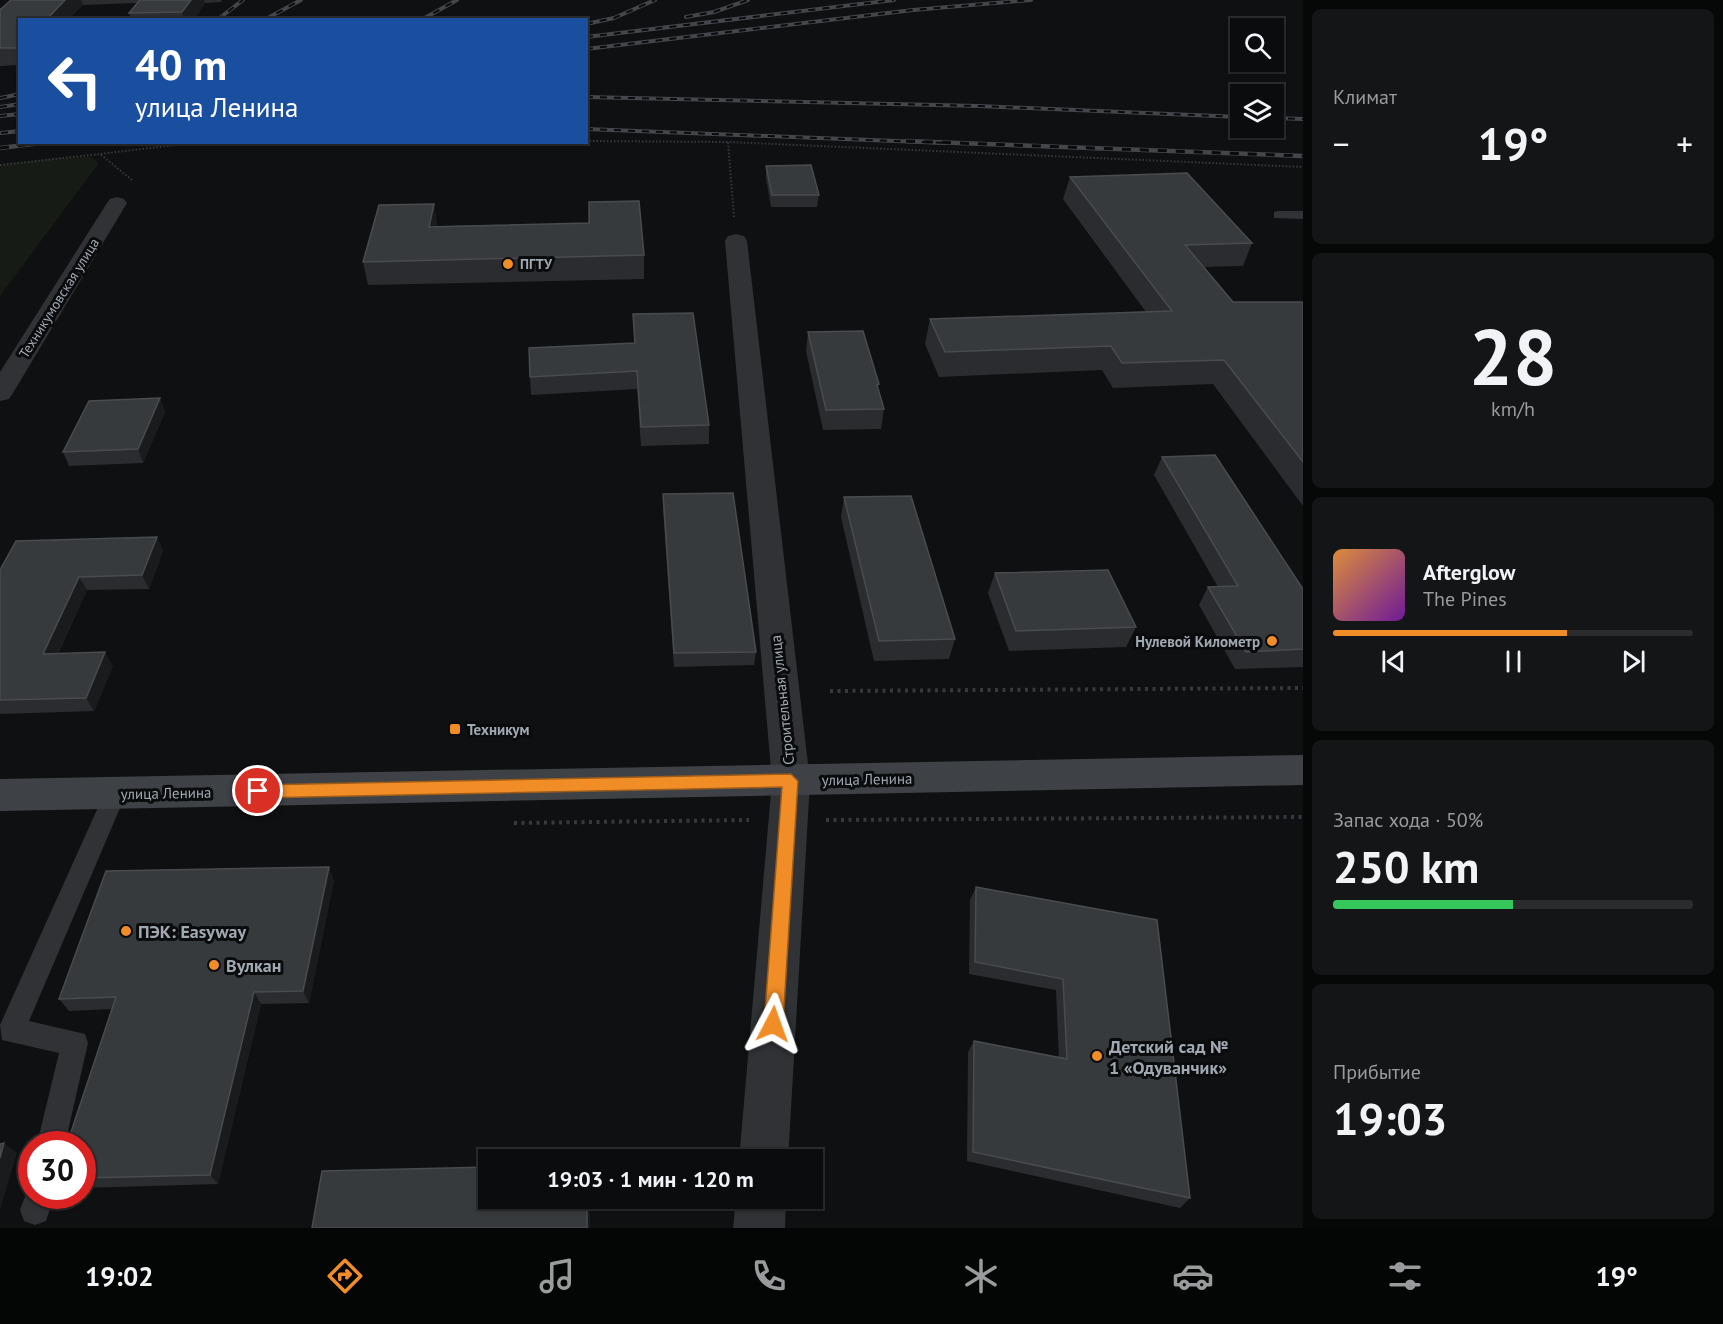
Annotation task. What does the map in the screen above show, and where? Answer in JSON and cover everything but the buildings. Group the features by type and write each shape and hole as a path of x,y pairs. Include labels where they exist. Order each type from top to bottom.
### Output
{"main road":[{"name":"улица Ленина","path":"0,795 1303,770"}],"street":[{"name":"Техникумовская улица","path":"0,393 116,205"},
{"name":"Строительная улица","path":"736,241 791,781 765,1149"},
{"path":"759,1228 760,1209"}],"lane":[{"path":"1278,215 1303,215"},
{"path":"54,1131 75,1043 10,1030 115,794"}],"path":[{"path":"588,141 728,142 1303,167"},
{"path":"728,142 736,241"},
{"path":"0,165 184,144"},
{"path":"100,154 137,184 116,205"},
{"path":"830,691 1303,688"},
{"path":"503,823 1303,817"}],"shaded area":[{"path":"91,157 99,163 0,296 0,165 56,158"}],"railway":[{"path":"220,18 243,0"},
{"path":"268,18 301,0"},
{"path":"425,18 457,0"},
{"path":"588,24 614,18 655,0"},
{"path":"686,17 714,12 748,0"},
{"path":"588,37 894,0"},
{"path":"588,49 913,10 1031,0"},
{"path":"0,98 18,94"},
{"path":"588,97 979,106 1230,117"},
{"path":"0,107 18,104"},
{"path":"0,116 18,114"},
{"path":"1284,118 1303,119"},
{"path":"588,129 946,143"},
{"path":"1,133 18,131"},
{"path":"906,141 1303,156"},
{"path":"0,148 33,144"}],"place":[{"name":"ПГТУ","path":"508,264"},
{"name":"Нулевой Километр","path":"1272,641"},
{"name":"Техникум","path":"455,729"},
{"name":"ПЭК: Easyway","path":"126,931"},
{"name":"Вулкан","path":"214,965"},
{"name":"Детский сад № 1 «Одуванчик»","path":"1097,1056"}],"route":[{"path":"258,791 791,781 773,1024"}]}
